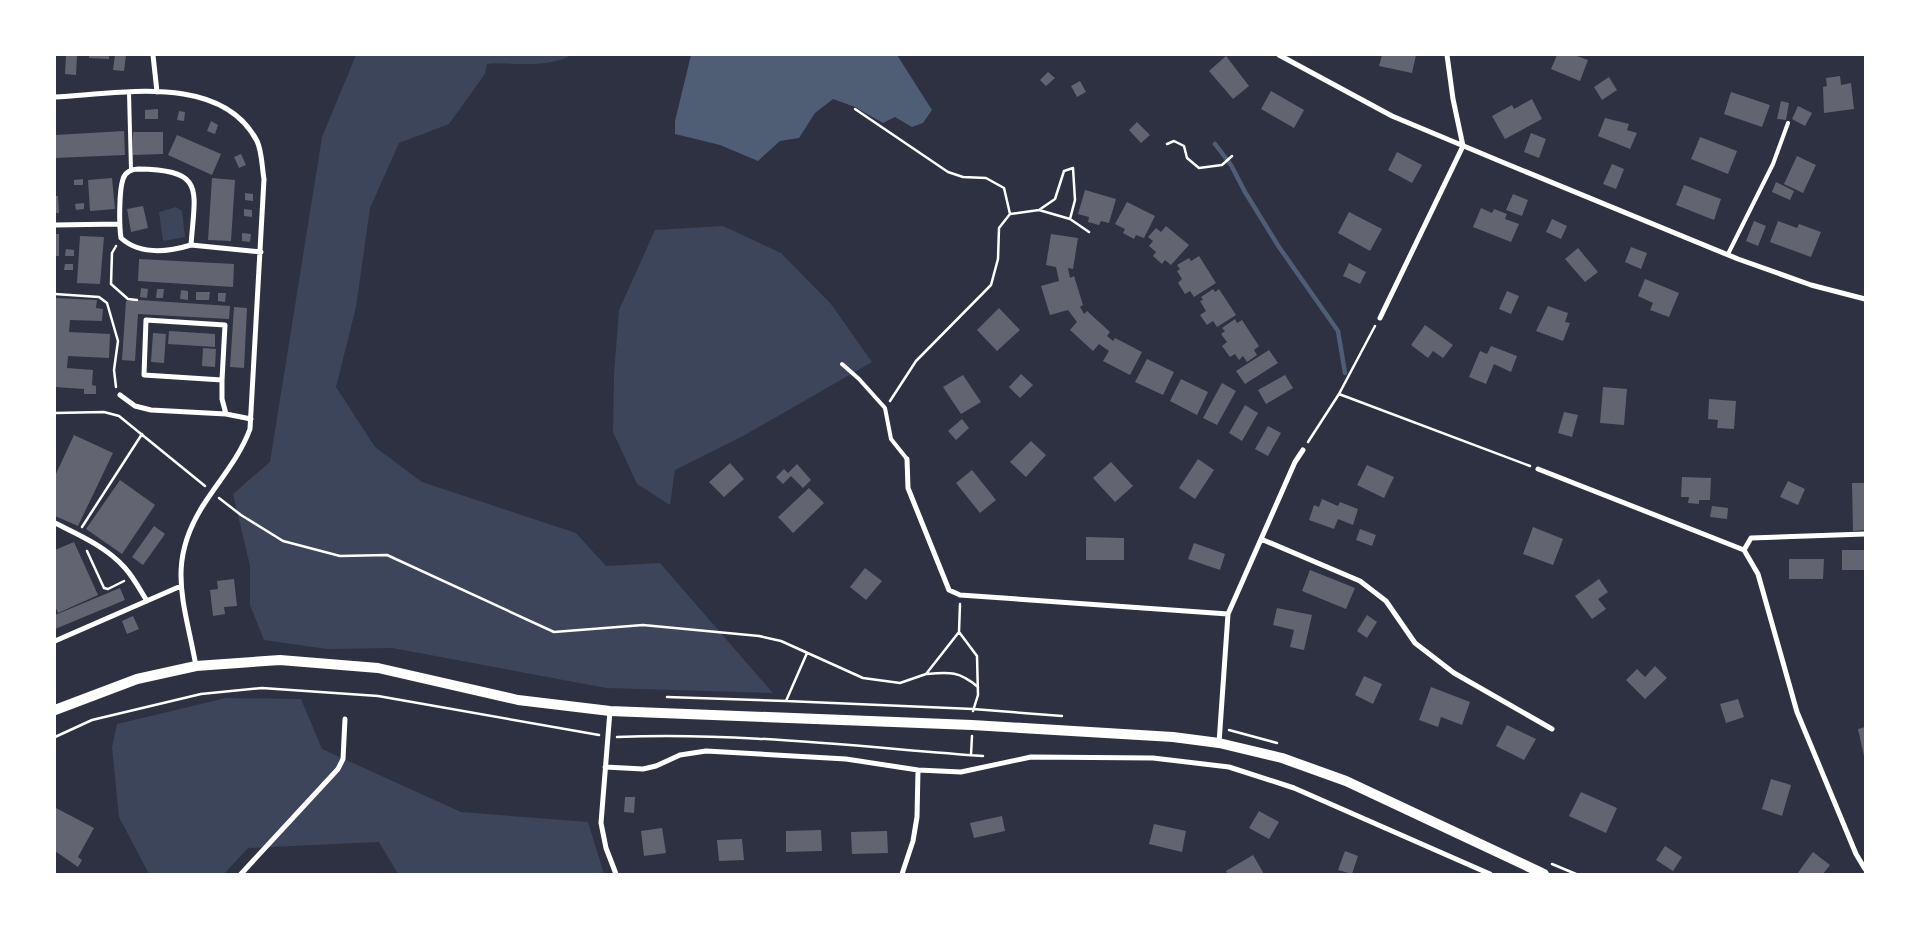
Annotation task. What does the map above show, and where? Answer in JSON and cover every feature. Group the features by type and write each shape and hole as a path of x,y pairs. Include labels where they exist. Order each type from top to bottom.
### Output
{"main road":[{"path":"55,710 137,679 196,666 280,660 378,668 518,700 610,711 972,725 1173,736 1219,743 1282,758 1346,781 1544,874"}],"street":[{"path":"153,55 157,92"},
{"path":"1279,55 1392,116 1463,146 1728,254 1811,285 1865,299"},
{"path":"1380,318 1463,146 1453,99 1447,55"},
{"path":"55,97 157,92 201,96 222,105 242,123 258,142 264,179 251,419 245,443 187,534 181,558 181,586 196,666"},
{"path":"191,245 194,194 188,178 166,169 131,170 123,178 119,224 121,238 133,248 176,250 191,245 261,252"},
{"path":"55,225 119,224"},
{"path":"222,380 144,375 146,320 225,326 222,400 226,414"},
{"path":"120,395 135,406 151,410 226,414 251,419"},
{"path":"1219,743 1228,614 1295,462 1303,450"},
{"path":"908,459 908,488 949,590 960,595 1228,614"},
{"path":"1538,469 1744,550 1758,574 1797,712 1856,854 1865,869"},
{"path":"55,523 80,535 107,552 125,568 147,601"},
{"path":"1744,550 1751,538 1865,534"},
{"path":"1261,539 1360,581 1386,602 1416,644 1438,662 1454,674 1552,729"},
{"path":"55,641 181,586"},
{"path":"610,711 601,823 606,848 616,874"},
{"path":"241,874 338,769 343,759 345,719"},
{"path":"605,767 642,769 656,766 680,755 706,751 846,759 918,770 961,772 1031,757 1153,758 1230,767 1294,788 1490,874"},
{"path":"902,874 914,841 917,817 918,770"}],"lane":[{"path":"129,93 131,170"},
{"path":"1728,254 1773,164 1788,123"},
{"path":"842,364 859,379 884,408 892,439 908,459"}],"path":[{"path":"855,109 948,172 963,176 986,178 1004,188 1010,214"},
{"path":"1167,144 1174,141 1184,146 1187,158 1198,168 1222,165 1232,156"},
{"path":"1039,210 1055,199 1064,171 1072,168 1075,200 1070,220"},
{"path":"884,408 916,361 974,306 991,285 998,259 999,228 1010,214 1039,210 1070,220 1089,232"},
{"path":"121,238 112,253 111,284 128,299 137,300"},
{"path":"55,294 99,297 107,303 118,340 114,381 120,395"},
{"path":"1303,450 1340,394 1380,318"},
{"path":"1340,394 1538,469"},
{"path":"55,413 104,412 119,416 241,515 283,541 340,556 387,555 554,632 643,624 759,636 781,641 863,678 900,683 926,674 950,672 966,676 978,687"},
{"path":"132,578 104,588 80,535 89,514 142,434"},
{"path":"926,674 959,632 960,595"},
{"path":"666,697 973,709 978,695 977,656 959,632"},
{"path":"786,701 807,653"},
{"path":"55,737 92,720 201,694 262,688 378,696 608,737 664,735 798,741 990,757"}],"shaded area":[{"path":"356,55 572,55 552,62 487,64 485,74 449,124 399,143 370,208 356,307 336,387 375,447 422,482 576,533 606,566 660,563 773,693 606,688 392,648 327,649 264,640 250,605 250,566 233,494 270,462 322,137"},
{"path":"691,55 897,55 932,110 923,123 912,127 895,117 883,123 855,107 833,99 815,113 799,138 780,141 758,161 720,145 675,134 675,121"},
{"path":"176,207 182,211 185,237 163,241 159,212"},
{"path":"723,226 781,253 831,304 872,362 745,435 675,470 670,505 637,484 613,432 614,374 619,310 655,230"},
{"path":"226,698 301,699 322,749 461,812 588,822 604,874 398,874 379,842 248,848 224,874 149,874 119,817 112,747 117,724"}],"building":[{"path":"66,55 77,55 76,75 65,74"},
{"path":"89,55 109,55 109,59 89,58"},
{"path":"115,55 126,55 124,71 113,70"},
{"path":"1382,55 1416,55 1412,73 1379,66"},
{"path":"1557,55 1574,55 1588,60 1580,81 1551,69"},
{"path":"1226,56 1249,86 1233,99 1209,71"},
{"path":"1048,72 1055,78 1046,86 1040,80"},
{"path":"1840,76 1841,85 1851,83 1854,109 1824,113 1823,87 1827,86 1826,78"},
{"path":"1609,77 1617,90 1602,100 1594,87"},
{"path":"1080,81 1086,92 1077,97 1071,86"},
{"path":"1271,91 1304,110 1294,128 1261,109"},
{"path":"1731,92 1770,105 1762,127 1724,114"},
{"path":"1532,99 1542,119 1505,139 1492,116 1512,105 1514,109"},
{"path":"1781,101 1789,103 1786,120 1777,119"},
{"path":"1798,106 1812,113 1805,126 1792,119"},
{"path":"158,109 158,119 145,119 145,110"},
{"path":"179,111 185,112 184,121 177,120"},
{"path":"1605,118 1629,124 1627,130 1637,133 1630,149 1598,136"},
{"path":"211,121 218,125 215,134 207,131"},
{"path":"1137,122 1150,135 1141,143 1129,130"},
{"path":"124,131 125,155 55,158 55,135"},
{"path":"133,132 163,132 163,154 133,155"},
{"path":"1531,133 1546,139 1539,158 1524,152"},
{"path":"177,135 221,154 212,175 168,155"},
{"path":"1700,137 1737,151 1728,174 1691,159"},
{"path":"1397,152 1422,165 1412,183 1388,170"},
{"path":"241,154 246,165 239,168 234,157"},
{"path":"1797,156 1816,165 1803,193 1784,184"},
{"path":"1612,164 1624,169 1616,189 1603,184"},
{"path":"112,178 115,209 90,211 88,180"},
{"path":"212,178 235,180 231,241 208,240"},
{"path":"83,179 83,185 74,185 74,180"},
{"path":"1776,182 1794,191 1790,200 1772,192"},
{"path":"1684,185 1721,199 1714,220 1676,205"},
{"path":"1085,190 1116,199 1109,223 1101,221 1099,225 1088,222 1089,217 1078,214"},
{"path":"245,193 253,194 253,201 245,200"},
{"path":"1513,194 1528,200 1522,216 1506,210"},
{"path":"55,196 58,196 59,213 55,213"},
{"path":"1127,202 1155,216 1144,238 1136,235 1134,239 1123,233 1125,229 1115,224"},
{"path":"84,203 84,209 76,210 75,204"},
{"path":"143,206 148,228 131,232 127,209"},
{"path":"1481,208 1492,213 1494,209 1507,214 1505,219 1519,224 1511,242 1473,227"},
{"path":"244,209 252,210 252,217 244,216"},
{"path":"1349,212 1382,229 1370,251 1338,233"},
{"path":"1552,219 1567,226 1561,239 1546,232"},
{"path":"1754,221 1766,226 1758,246 1746,241"},
{"path":"1778,221 1797,228 1799,224 1821,232 1811,257 1770,242"},
{"path":"1166,226 1189,245 1171,265 1165,260 1162,264 1153,256 1156,252 1149,246 1153,241 1148,237 1156,228 1161,232"},
{"path":"242,233 251,234 250,242 242,241"},
{"path":"55,234 59,234 59,256 55,256"},
{"path":"1051,234 1078,238 1073,269 1068,268 1070,278 1074,276 1083,305 1080,307 1084,314 1087,311 1110,332 1107,336 1113,341 1115,338 1142,352 1130,375 1103,361 1109,351 1099,344 1093,351 1070,330 1077,322 1068,310 1050,315 1041,286 1059,281 1056,267 1046,265"},
{"path":"80,236 104,237 100,284 77,283"},
{"path":"1631,247 1647,253 1641,269 1625,262"},
{"path":"1578,248 1598,272 1585,282 1565,259"},
{"path":"66,249 74,250 74,256 65,256"},
{"path":"1199,256 1216,283 1194,297 1190,291 1185,294 1178,283 1182,279 1177,271 1180,269 1177,265 1189,258 1191,261"},
{"path":"139,259 234,264 233,287 138,281"},
{"path":"1349,263 1366,272 1360,284 1343,276"},
{"path":"65,264 73,264 73,270 64,270"},
{"path":"1645,279 1679,293 1669,317 1650,310 1653,303 1638,296"},
{"path":"141,288 148,289 147,298 140,297"},
{"path":"157,289 164,289 163,298 156,298"},
{"path":"1213,289 1215,292 1219,289 1236,315 1217,327 1213,321 1207,325 1200,315 1206,311 1200,301 1203,300 1201,297"},
{"path":"181,290 188,291 188,300 180,299"},
{"path":"1507,291 1519,296 1511,314 1499,309"},
{"path":"196,292 210,292 209,300 196,300"},
{"path":"218,293 226,293 225,302 218,301"},
{"path":"55,298 97,300 96,308 103,309 102,321 70,320 69,332 110,334 109,358 68,356 67,368 93,370 92,385 96,386 96,394 84,394 84,389 55,387"},
{"path":"139,300 230,306 229,319 138,314 135,361 122,360 126,301"},
{"path":"1548,306 1568,313 1565,322 1570,323 1563,341 1536,331"},
{"path":"234,307 247,308 244,368 230,367"},
{"path":"999,308 1020,330 997,351 977,330"},
{"path":"1235,319 1237,323 1242,320 1259,346 1254,350 1257,355 1247,362 1243,356 1239,360 1235,354 1230,357 1222,346 1227,342 1221,334 1225,331 1222,328"},
{"path":"1425,325 1453,345 1443,358 1433,351 1428,358 1411,345"},
{"path":"169,331 215,334 215,347 168,344"},
{"path":"153,333 166,334 164,363 151,362"},
{"path":"1491,346 1517,356 1511,372 1494,364 1486,384 1469,377 1480,351 1487,354"},
{"path":"203,348 216,349 215,367 202,366"},
{"path":"1269,350 1278,363 1245,384 1236,371"},
{"path":"1147,359 1174,372 1163,395 1135,382"},
{"path":"1021,374 1033,385 1020,398 1009,387"},
{"path":"963,375 981,402 961,414 943,387"},
{"path":"1285,375 1293,388 1266,404 1258,390"},
{"path":"1181,379 1208,392 1197,415 1170,401"},
{"path":"1222,383 1236,391 1217,425 1203,418"},
{"path":"1603,387 1627,389 1624,425 1600,423"},
{"path":"1709,399 1736,401 1734,429 1717,428 1718,420 1708,419"},
{"path":"1245,405 1258,413 1242,441 1229,433"},
{"path":"1564,412 1578,415 1572,437 1558,433"},
{"path":"962,419 969,428 956,440 948,431"},
{"path":"1268,426 1281,433 1268,456 1255,449"},
{"path":"74,435 113,453 78,526 55,516 55,476"},
{"path":"1031,441 1046,455 1026,477 1010,462"},
{"path":"1198,459 1214,470 1195,499 1179,488"},
{"path":"1111,462 1133,486 1115,502 1093,478"},
{"path":"730,463 744,479 724,497 709,482"},
{"path":"797,464 811,480 803,488 791,476 783,484 776,477 784,469 788,473"},
{"path":"1367,465 1394,477 1384,498 1357,485"},
{"path":"972,470 996,500 980,513 956,483"},
{"path":"1682,477 1711,478 1710,500 1699,500 1699,504 1688,503 1689,497 1681,497"},
{"path":"120,480 155,505 122,554 86,529"},
{"path":"1788,481 1805,489 1798,505 1780,497"},
{"path":"1852,483 1865,483 1865,530 1853,531"},
{"path":"809,488 824,503 793,533 778,517"},
{"path":"1322,499 1338,506 1340,502 1358,509 1353,525 1338,519 1334,529 1309,520 1314,505 1319,507"},
{"path":"1712,506 1728,508 1727,519 1710,517"},
{"path":"154,526 165,534 143,565 132,557"},
{"path":"1533,527 1563,539 1553,565 1523,554"},
{"path":"1360,529 1376,535 1372,546 1356,540"},
{"path":"1086,537 1124,538 1124,560 1086,560"},
{"path":"74,542 98,595 58,613 55,606 55,550"},
{"path":"1194,543 1225,554 1220,570 1188,559"},
{"path":"1842,550 1865,550 1865,570 1842,570"},
{"path":"1789,559 1824,559 1823,579 1789,579"},
{"path":"865,568 882,581 866,600 850,587"},
{"path":"1310,570 1355,588 1346,609 1302,591"},
{"path":"234,579 237,606 224,607 225,614 213,616 210,590 218,589 217,581"},
{"path":"1599,579 1608,592 1598,599 1606,609 1592,619 1575,596"},
{"path":"120,588 125,600 55,629 55,615"},
{"path":"1277,608 1312,615 1304,650 1290,647 1294,630 1273,625"},
{"path":"1367,615 1377,622 1367,638 1357,631"},
{"path":"133,616 139,629 127,634 122,621"},
{"path":"1655,666 1667,678 1645,699 1626,680 1637,669 1645,677"},
{"path":"1364,676 1382,684 1373,704 1355,695"},
{"path":"1431,687 1470,702 1462,725 1441,717 1438,727 1419,720"},
{"path":"1738,699 1744,717 1726,723 1720,704"},
{"path":"1507,725 1536,739 1524,760 1496,746"},
{"path":"1865,727 1865,756 1864,756 1858,729"},
{"path":"1771,779 1791,785 1782,816 1762,809"},
{"path":"1581,792 1617,808 1606,833 1569,816"},
{"path":"625,797 635,797 634,813 624,812"},
{"path":"56,808 94,828 78,857 82,860 78,867 55,851"},
{"path":"1259,811 1279,822 1269,839 1249,828"},
{"path":"1002,816 1005,831 974,838 970,823"},
{"path":"1154,824 1186,831 1182,852 1149,844"},
{"path":"662,828 666,853 644,856 641,831"},
{"path":"821,830 822,851 786,852 786,831"},
{"path":"887,831 888,853 852,854 851,832"},
{"path":"742,839 744,860 719,861 717,840"},
{"path":"1665,846 1682,857 1673,871 1656,860"},
{"path":"1345,851 1358,856 1352,874 1338,870"},
{"path":"1813,852 1830,865 1823,874 1797,874"},
{"path":"1253,855 1264,874 1228,874 1226,871"}],"waterway":[{"path":"1215,144 1231,165 1245,192 1279,247 1338,331 1345,373"}]}
